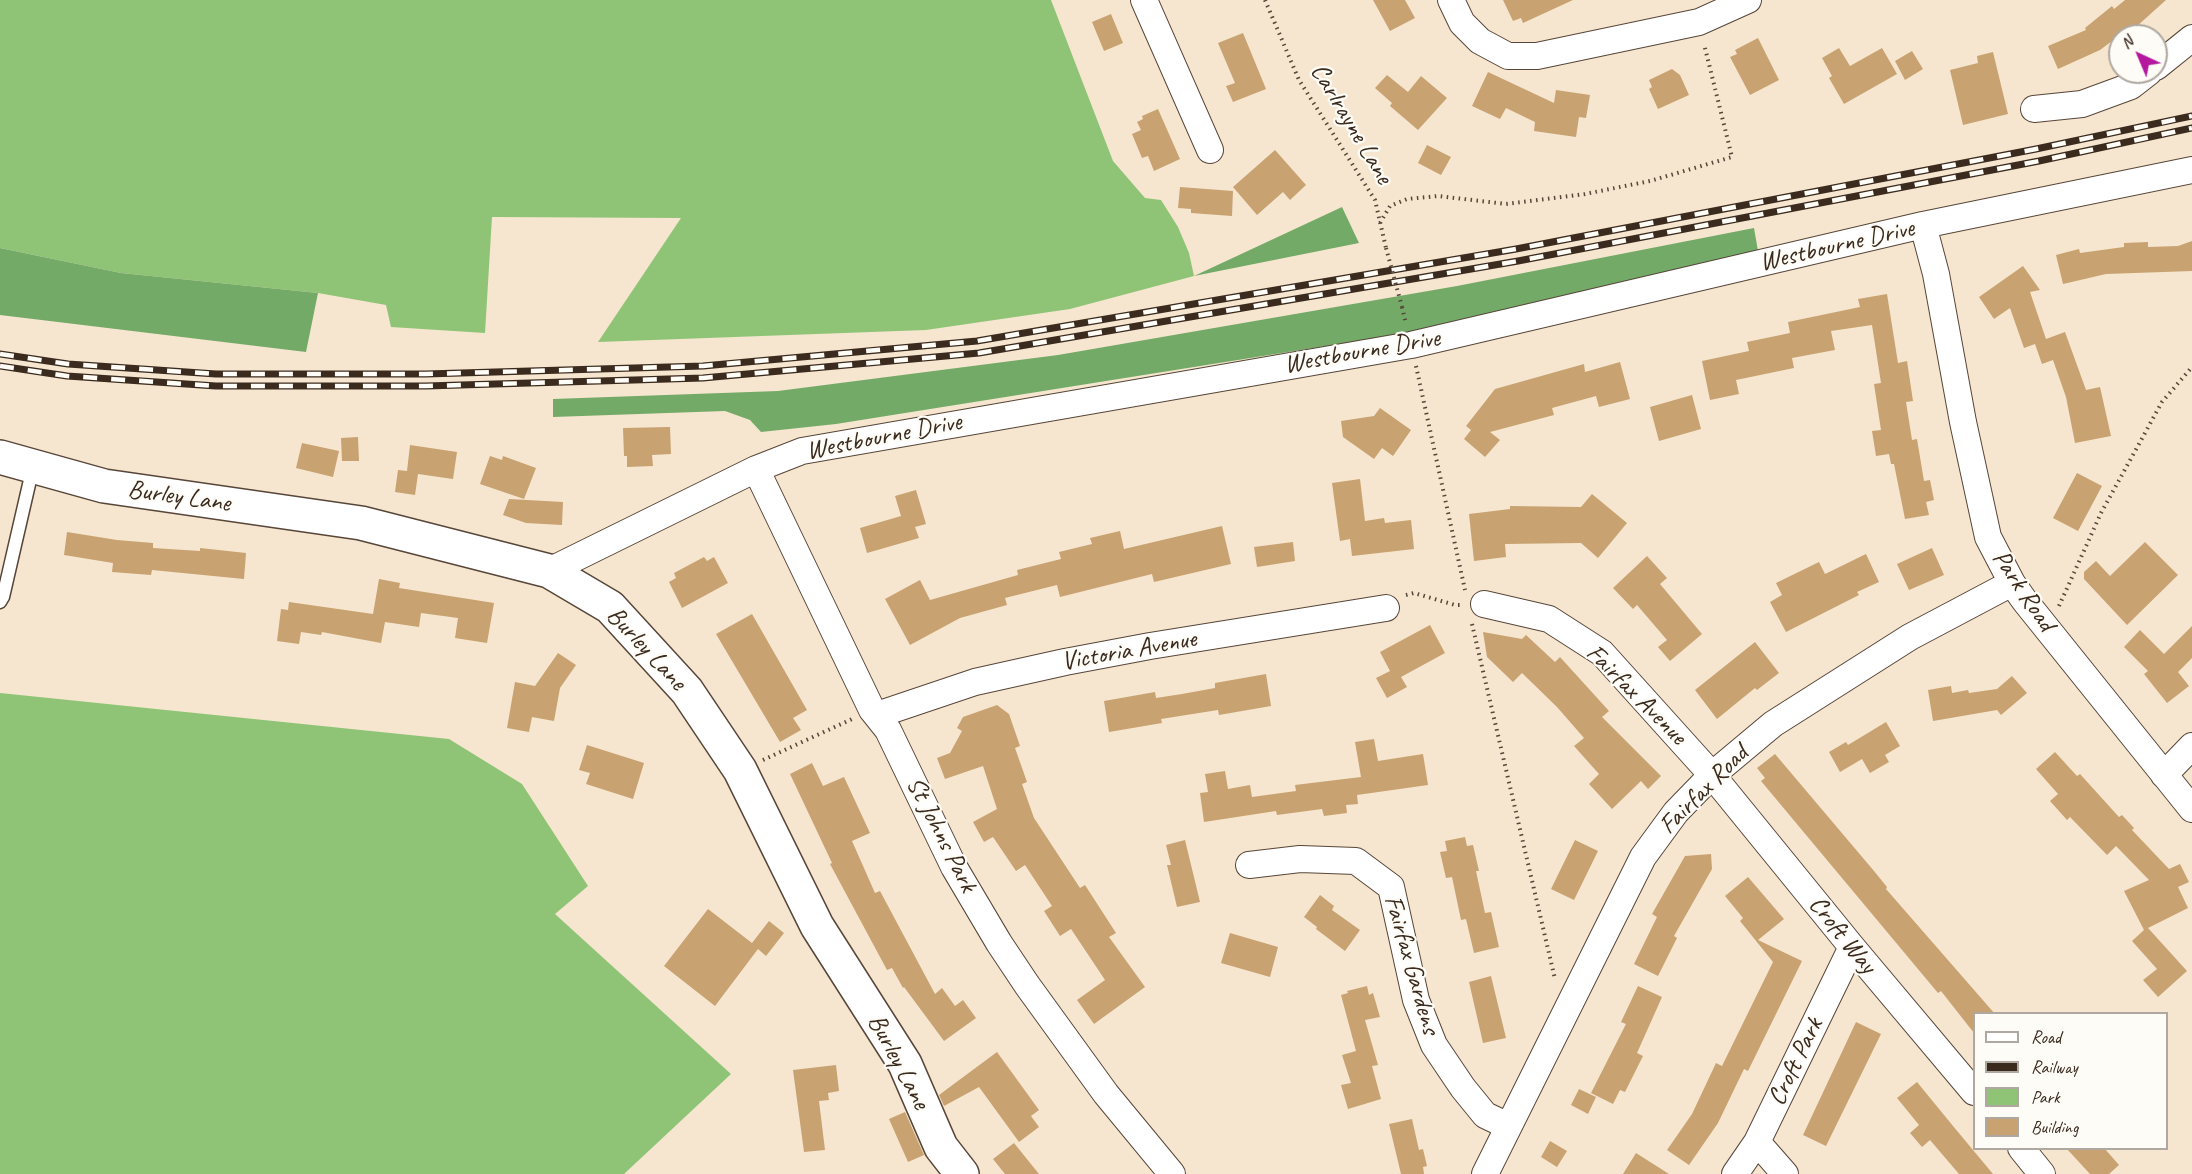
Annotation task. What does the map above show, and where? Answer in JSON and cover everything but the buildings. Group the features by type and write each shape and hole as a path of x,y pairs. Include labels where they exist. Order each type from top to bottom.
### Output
{"street":[{"path":"1144,0 1210,150"},
{"path":"1451,0 1462,23 1480,41 1508,56 1537,56 1712,12 1748,0"},
{"path":"2168,57 2192,38"},
{"path":"2034,109 2082,104 2134,84"},
{"name":"Westbourne Drive","path":"549,571 756,469 802,451 1412,345 1923,225 2192,170"},
{"name":"Park Road","path":"1923,225 1936,274 1963,422 1988,537 2012,583 2192,809"},
{"name":"Burley Lane","path":"0,457 104,486 361,523 549,571 610,607 687,691 740,770 817,926 906,1064 941,1147 962,1174"},
{"name":"St Johns Park","path":"756,469 874,712 888,730 954,867 999,943 1106,1094 1172,1174"},
{"name":"Fairfax Road","path":"1485,1174 1643,857 1676,812 1712,775 1783,718 1910,637 2012,583"},
{"name":"Fairfax Avenue","path":"1473,604 1549,619 1602,653 1712,775"},
{"name":"Victoria Avenue","path":"874,712 975,682 1065,662 1386,608"},
{"path":"2164,775 2192,746"},
{"name":"Croft Way","path":"1712,775 1973,1091"},
{"name":"Fairfax Gardens","path":"1249,865 1300,859 1356,861 1391,887 1416,1000 1434,1045 1462,1088 1485,1115 1508,1126"},
{"name":"Croft Park","path":"1734,1174 1757,1142 1852,947"},
{"path":"1757,1142 1785,1174"},
{"path":"2022,1150 2042,1174"}],"lane":[{"path":"0,602 34,466"}],"path":[{"name":"Carlrayne Lane","path":"1265,0 1299,80 1375,200 1402,307"},
{"path":"1380,223 1390,206 1407,199 1438,196 1506,204 1586,194 1650,181 1732,157 1712,12"},
{"path":"1412,345 1473,604 1563,1014"},
{"path":"2046,627 2061,603 2101,513 2162,402 2192,367"},
{"path":"1386,608 1392,599 1414,593 1455,605"},
{"path":"740,770 874,712"}],"green space":[{"path":"0,0 1051,0 1113,161 1145,198 1161,200 1178,227 1189,253 1194,276 1070,309 926,330 598,342 681,218 492,217 485,333 391,327 386,305 318,293 121,273 0,248"},
{"path":"1342,207 1359,243 1194,276"},
{"path":"1754,228 1758,251 1420,331 836,424 761,432 750,420 725,411 553,417 553,399 778,391 1058,355 1457,286"},
{"path":"0,248 121,273 318,293 306,352 0,315"},
{"path":"0,693 449,739 522,784 588,886 555,914 731,1074 624,1174 0,1174"}],"railway":[{"path":"0,354 68,364 216,374 426,374 703,366 977,341 1516,249 2036,149 2192,116"},
{"path":"0,366 67,376 216,386 426,386 703,378 979,353 1518,261 2039,161 2192,128"}]}
